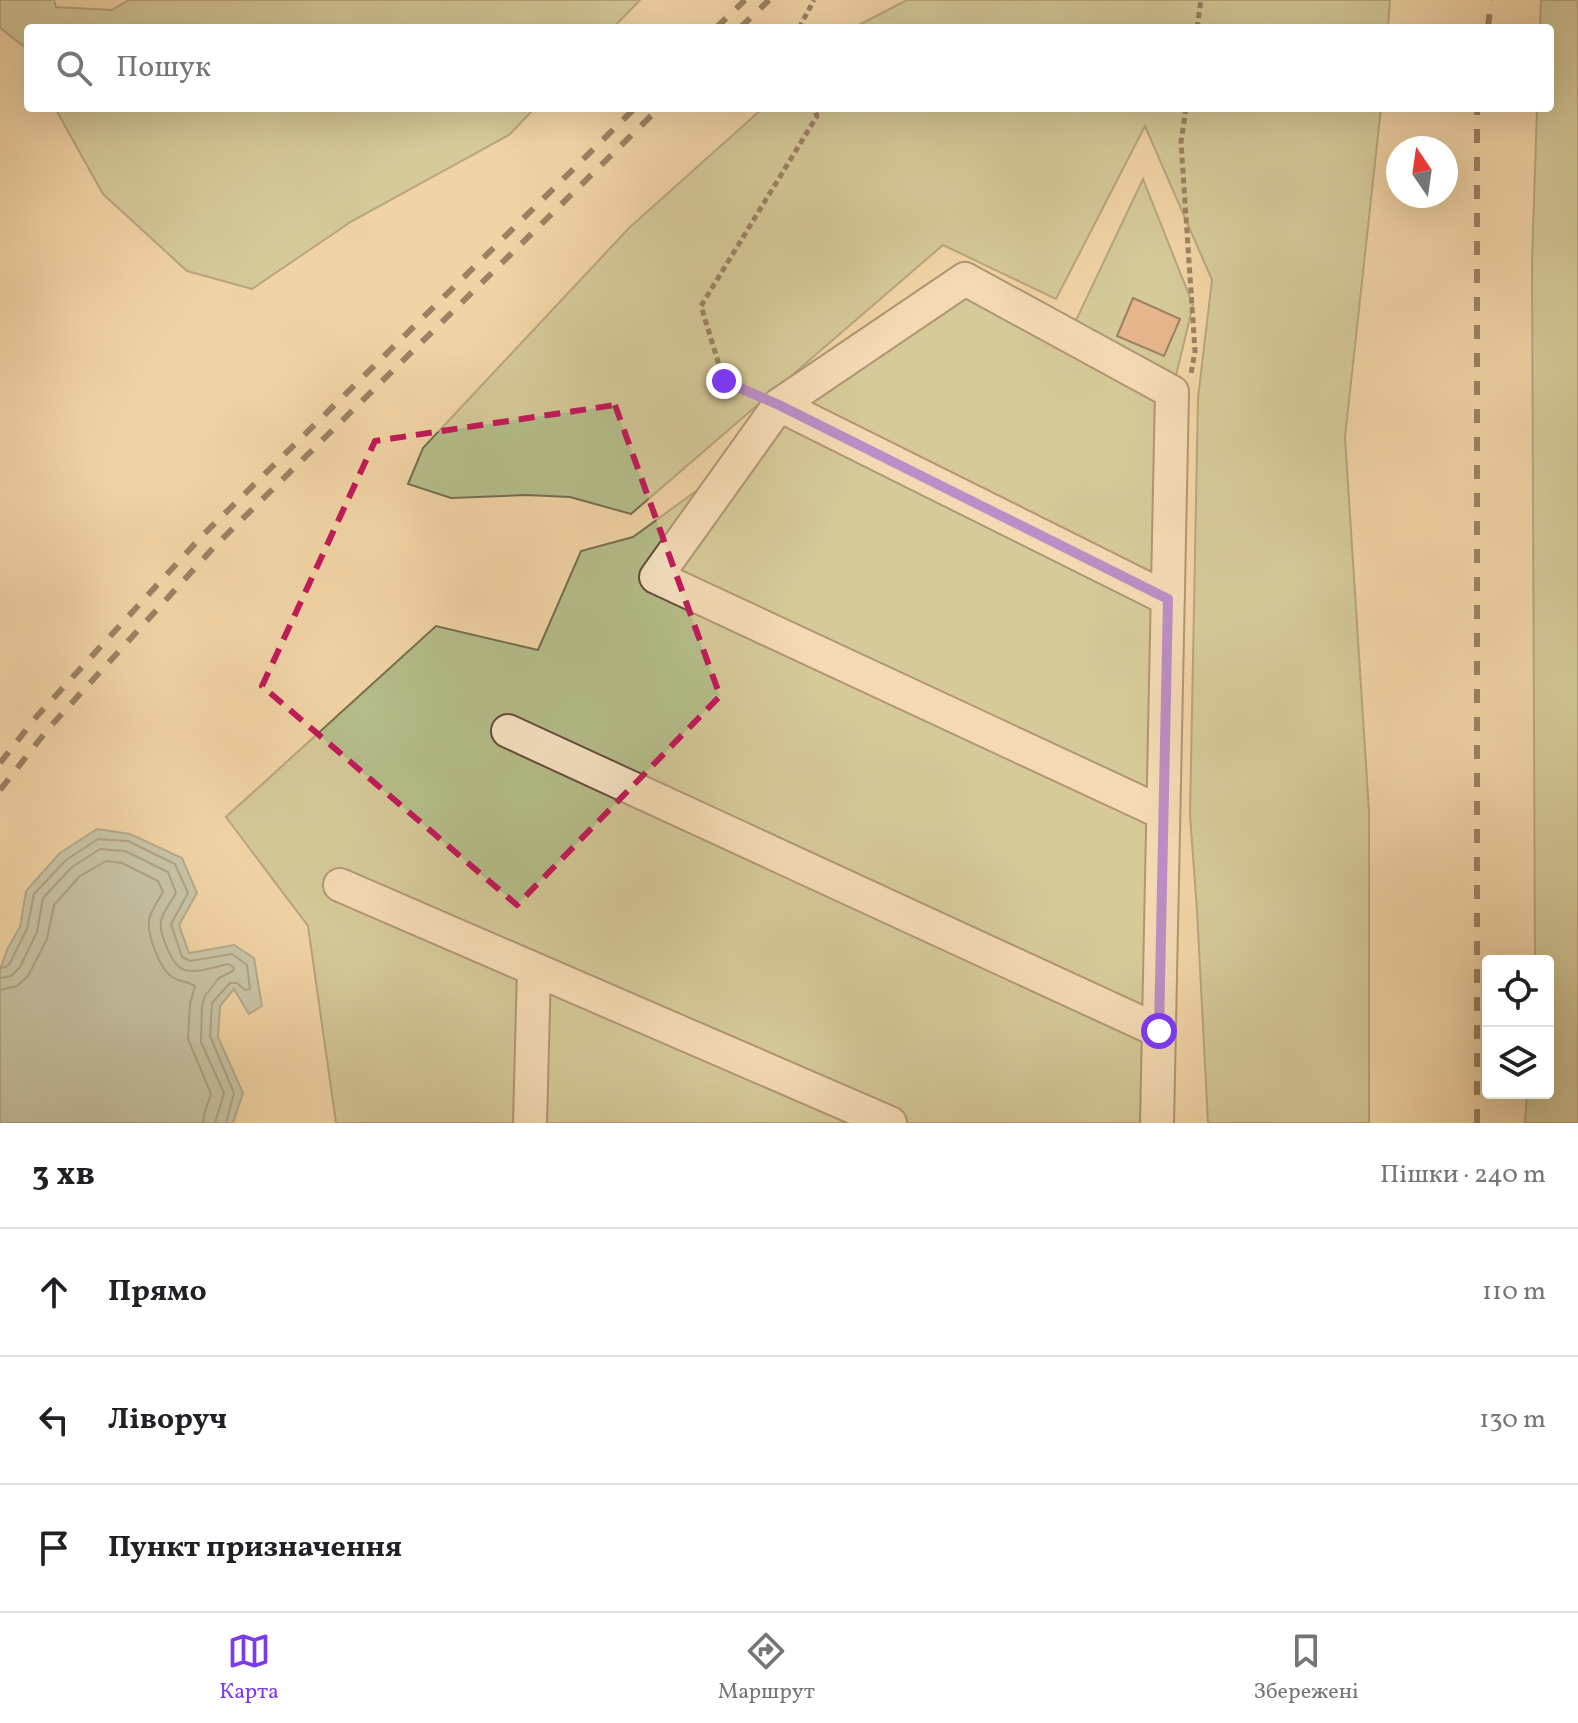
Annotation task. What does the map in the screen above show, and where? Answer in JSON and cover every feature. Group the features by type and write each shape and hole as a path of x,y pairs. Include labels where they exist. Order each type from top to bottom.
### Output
{"lane":[{"path":"1157,1123 1172,392 965,279 779,405 656,577 1163,813"},
{"path":"779,405 1168,599"},
{"path":"508,731 1159,1031"},
{"path":"340,885 890,1123"},
{"path":"530,1123 534,969"}],"path":[{"path":"801,24 814,0"},
{"path":"1198,24 1201,0"},
{"path":"779,405 724,381 701,306 817,116 816,112"},
{"path":"1172,392 1190,380 1195,351 1181,142 1185,112"}],"highlighted area":[{"path":"615,405 720,696 517,905 262,686 375,441"}],"green space":[{"path":"0,0 54,0 56,7 112,10 129,0 640,0 617,24 24,24 24,46 0,28"},
{"path":"907,0 1390,0 1388,24 861,24"},
{"path":"1541,0 1578,0 1578,1123 1525,1123 1527,1099 1554,1099 1554,955 1535,955 1532,262 1537,112 1554,112 1554,24 1540,24"},
{"path":"57,112 531,112 509,135 352,221 252,289 187,271 103,194"},
{"path":"759,112 1381,112 1345,437 1369,811 1369,1123 1208,1123 1190,815 1198,398 1212,280 1145,126 1056,299 943,245 631,514 570,497 451,498 408,484 423,448 629,228"},
{"path":"1143,179 1193,305 1172,392 1157,1123 336,1123 308,926 226,817 436,626 538,650 581,551 633,537 788,424 948,270 1069,335"}],"water":[{"path":"97,829 130,834 182,858 197,893 179,925 189,953 234,945 254,958 262,1006 249,1014 234,989 220,1006 218,1037 243,1093 233,1123 0,1123 0,969 20,927 26,891 60,853"}],"building":[{"path":"1133,298 1180,319 1164,356 1117,336"}],"railway":[{"path":"720,24 745,0"},
{"path":"744,24 769,0"},
{"path":"1488,24 1491,0"},
{"path":"0,763 37,716 202,536 631,112"},
{"path":"0,790 48,729 215,546 655,112"},
{"path":"1477,112 1477,1123"}],"route":[{"path":"724,381 779,405 1168,599 1159,1031"}]}
